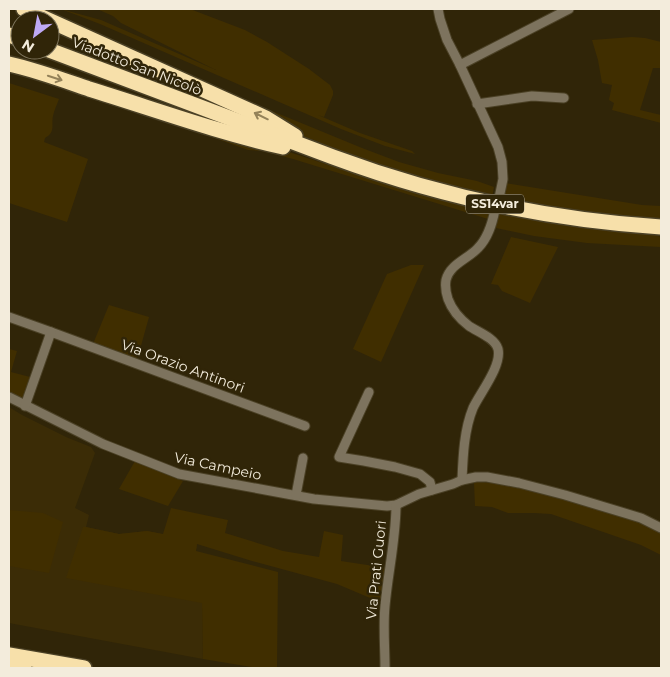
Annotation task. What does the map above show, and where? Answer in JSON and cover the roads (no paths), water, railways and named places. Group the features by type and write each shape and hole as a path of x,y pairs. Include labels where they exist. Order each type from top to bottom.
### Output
{"highway":[{"path":"24,9 266,118 298,137 319,146 333,157"},
{"name":"Viadotto San Nicolò","path":"60,54 333,157"},
{"path":"9,64 201,126 318,157 333,157"},
{"name":"SS14var","path":"333,157 372,172 500,205 561,216 661,227"},
{"path":"9,655 84,668"},
{"path":"9,666 24,668"}],"street":[{"path":"438,9 447,40 498,148 504,179 499,198"},
{"path":"460,65 568,9"},
{"path":"477,104 532,96 564,98"},
{"path":"462,480 468,423 498,362 499,352 496,344 469,325 454,311 449,301 446,282 453,268 479,248 490,229 495,210"},
{"name":"Via Orazio Antinori","path":"9,318 305,426"},
{"path":"25,406 51,332"},
{"path":"369,392 340,457 364,460 420,474 430,482 432,490"},
{"name":"Via Campeio","path":"9,398 103,444 180,474 314,499 387,506 462,480 476,477 487,478 519,483 565,495 641,518 661,528"},
{"path":"296,495 303,458"},
{"name":"Via Prati Guori","path":"385,668 384,614 393,550 396,504"}]}
